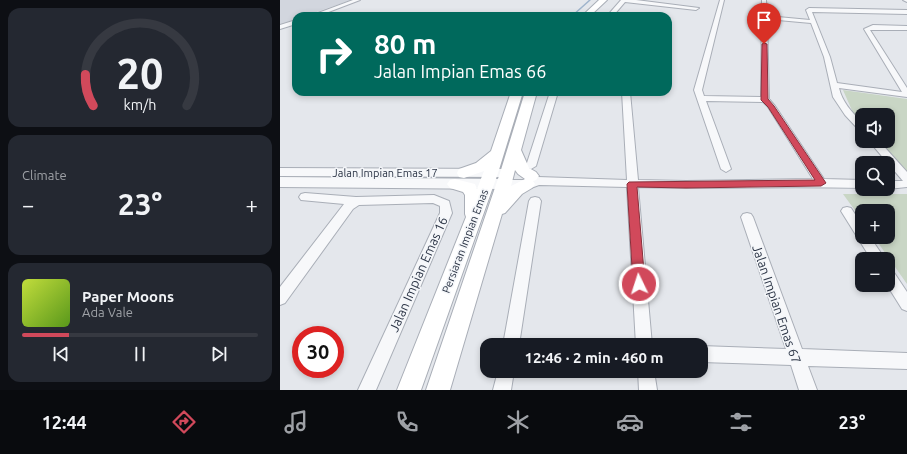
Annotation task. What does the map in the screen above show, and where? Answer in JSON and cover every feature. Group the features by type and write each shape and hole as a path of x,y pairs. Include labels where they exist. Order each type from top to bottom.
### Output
{"main road":[{"path":"590,12 603,0"},
{"path":"600,12 612,0"},
{"name":"Persiaran Impian Emas","path":"438,390 493,216 497,179 496,154 516,96"},
{"name":"Persiaran Impian Emas","path":"410,390 473,218 514,150 530,96"},
{"path":"493,216 516,190 532,177 523,171 514,150"},
{"path":"473,218 473,195 460,178 486,164 496,154"}],"street":[{"path":"324,12 358,0"},
{"path":"614,12 624,0 674,3 696,8"},
{"path":"722,0 698,90 726,169"},
{"path":"764,0 765,100"},
{"path":"670,11 674,3"},
{"path":"855,120 848,113 837,96 826,57 809,10 907,12"},
{"path":"764,17 814,22"},
{"path":"280,28 292,24"},
{"path":"907,28 873,27 867,29 907,94"},
{"path":"834,85 907,94"},
{"path":"532,177 553,96"},
{"path":"626,96 643,338"},
{"path":"701,98 765,100 771,106 821,183"},
{"path":"879,148 906,183"},
{"name":"Jalan Impian Emas 17","path":"280,172 497,179"},
{"path":"497,179 532,177 632,184 690,185 855,184"},
{"name":"Jalan Impian Emas 17","path":"280,182 460,178"},
{"path":"895,184 906,183"},
{"path":"280,298 352,204 305,197"},
{"name":"Jalan Impian Emas 16","path":"352,204 364,200 434,199 445,204 446,208 446,213 367,390"},
{"path":"512,338 535,201"},
{"path":"847,211 855,224"},
{"name":"Jalan Impian Emas 67","path":"747,217 808,390"},
{"path":"895,286 907,304"},
{"path":"708,354 907,362"},
{"path":"502,390 505,378"},
{"path":"647,378 648,390"}],"shaded area":[{"path":"280,0 351,0 316,12 292,12 292,20 280,25"}],"green space":[{"path":"843,90 907,99 907,173 895,160 895,156 892,156 884,148 895,148 895,108 855,108 855,116"},
{"path":"843,194 855,194 855,196 895,196 895,194 907,194 907,284 895,267 895,252 885,252 879,244 895,244 895,204 855,204 855,210"}],"waterway":[{"path":"576,12 590,0"}],"route":[{"path":"639,284 632,184 686,185 821,183 771,106 765,100 764,44"}]}
